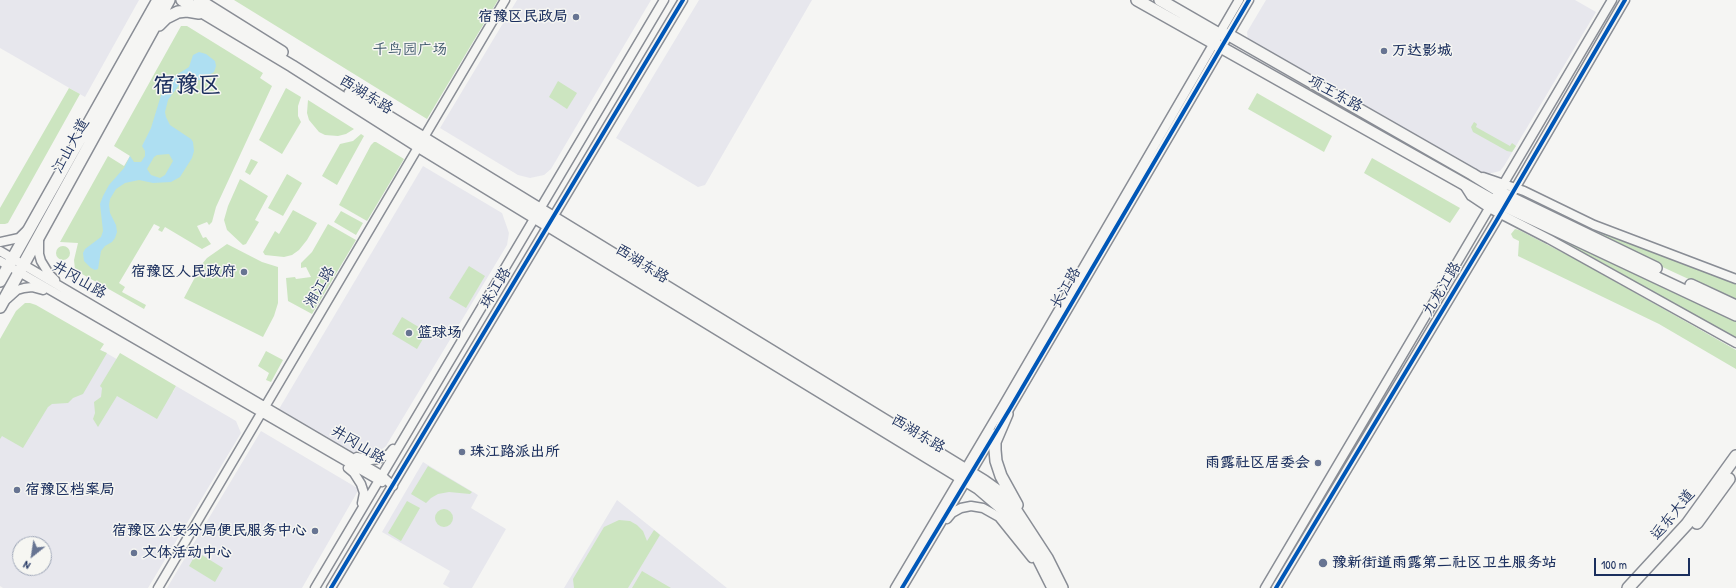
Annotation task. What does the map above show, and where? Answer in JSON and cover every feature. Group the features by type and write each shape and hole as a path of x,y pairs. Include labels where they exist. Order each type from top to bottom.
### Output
{"main road":[{"path":"142,28 149,0"},
{"name":"江山大道","path":"0,281 7,262 30,226 158,0"},
{"name":"江山大道","path":"0,308 169,0"},
{"name":"西湖东路","path":"182,0 420,142 966,475 998,491 1017,512 1047,558 1062,588"},
{"name":"西湖东路","path":"199,0 420,142"},
{"path":"209,0 240,25"},
{"name":"项王东路","path":"1137,0 1220,40 1472,174 1502,199"},
{"name":"项王东路","path":"1160,0 1220,40 1464,184 1502,199 1522,209"},
{"path":"140,52 161,22 171,14 187,11 197,12 218,21"},
{"path":"1522,209 1591,238 1736,306"},
{"path":"1522,209 1736,315"},
{"path":"1007,414 995,442 996,461 1001,476 1047,558"},
{"name":"运东大道","path":"1628,588 1687,524 1736,456"},
{"name":"运东大道","path":"1636,588 1710,507 1736,469"},
{"name":"西湖东路","path":"966,475 1006,512 1038,558 1053,588"}],"street":[{"name":"湘江路","path":"158,588 264,411 420,142 505,0"},
{"name":"珠江路","path":"315,588 402,439 664,0"},
{"name":"珠江路","path":"331,588 683,0"},
{"name":"长江路","path":"895,588 966,475 1007,414 1220,40 1239,0"},
{"name":"长江路","path":"902,588 966,475 1220,40 1249,0"},
{"name":"九龙江路","path":"1276,588 1502,199 1612,0"},
{"name":"九龙江路","path":"1265,588 1625,0"},
{"path":"1502,199 1532,194 1594,225 1736,279"},
{"path":"1502,199 1549,239 1736,343"},
{"path":"0,242 19,238 30,226"},
{"path":"40,234 38,248 41,261 49,274 65,288"},
{"name":"井冈山路","path":"0,251 7,262 65,288 162,345 264,411"},
{"name":"井冈山路","path":"21,269 61,296 264,411 392,486"},
{"path":"0,308 10,295 24,288 40,288 61,296"},
{"path":"324,446 371,460 378,459 389,454 402,439"},
{"path":"324,446 358,477 364,493 361,509"},
{"path":"929,542 955,510 971,506 983,508 999,517 1047,576"}],"shaded area":[{"path":"0,0 139,0 85,97 0,48"},
{"path":"517,0 651,0 551,169 544,175 530,178 518,175 440,128"},
{"path":"699,0 812,0 705,185 698,187 616,138"},
{"path":"1266,0 1575,0 1596,12 1504,166 1500,171 1488,174 1481,173 1248,40 1247,32"},
{"path":"423,166 502,213 509,233 507,245 386,446 374,456 359,456 279,409"},
{"path":"43,316 173,392 176,386 236,421 241,433 148,588 3,588 0,586 0,391"},
{"path":"261,431 359,489 302,588 167,588"},
{"path":"423,462 478,495 471,508 506,529 472,588 450,588 443,584 450,571 382,532"},
{"path":"617,500 727,588 564,588"}],"green space":[{"name":"千鸟园广场","path":"234,0 498,0 427,119"},
{"path":"181,26 187,26 263,73 260,78 272,86 216,207 212,222 209,225 207,222 197,226 203,238 206,237 211,244 202,249 165,227 162,232 158,230 160,227 154,224 119,283 125,287 122,292 146,305 144,309 75,270 74,260 78,243 60,242 108,156 124,166 130,156 114,146"},
{"path":"558,81 577,93 567,109 549,97"},
{"path":"69,88 80,94 8,223 0,224 0,208"},
{"path":"286,88 301,97 298,106 298,116 301,122 282,154 259,140"},
{"path":"1257,93 1332,136 1324,152 1248,109"},
{"path":"308,100 354,129 346,134 338,136 325,135 319,132 309,120 307,113"},
{"path":"1474,122 1477,124 1476,127 1510,146 1512,143 1516,146 1512,152 1507,151 1473,132 1471,127"},
{"path":"361,134 364,136 337,185 322,176 340,144 353,141"},
{"path":"374,142 404,159 367,221 339,205"},
{"path":"1372,158 1460,208 1450,223 1364,173"},
{"path":"251,159 258,162 250,175 245,172"},
{"path":"287,174 302,183 283,216 268,208"},
{"path":"240,179 268,196 255,220 259,222 246,244 243,245 227,230 224,220 228,206"},
{"path":"293,210 317,223 307,240 299,250 292,255 284,257 265,255 263,252 275,231 279,234"},
{"path":"341,211 363,223 356,235 334,222"},
{"path":"1565,215 1736,282 1736,301 1615,245"},
{"path":"1520,219 1736,321 1736,338 1701,320 1603,263 1519,221"},
{"path":"328,224 356,240 312,314 288,301 286,278 295,277 296,279 311,277 306,267 301,268 301,263 312,252"},
{"path":"1515,229 1577,260 1736,350 1736,369 1659,324 1518,256 1519,241 1513,238 1511,234"},
{"path":"227,244 262,262 278,267 278,303 274,316 263,337 184,298 202,264 207,258"},
{"path":"60,246 66,246 70,250 70,256 66,260 60,260 56,256 56,250"},
{"path":"469,266 485,276 466,308 449,298"},
{"path":"25,303 36,305 104,344 100,350 107,353 83,394 73,398 68,403 52,404 48,407 23,448 2,436 0,439 0,339 16,311"},
{"name":"篮球场","path":"402,317 427,332 417,349 392,334"},
{"path":"266,351 283,360 271,382 266,380 269,373 258,366"},
{"path":"120,353 176,386 157,419 117,396 98,427 93,419 95,413 94,402 101,397 102,388 100,386"},
{"path":"428,466 472,492 470,494 449,492 438,494 426,503 411,494"},
{"path":"407,501 420,508 401,541 388,533"},
{"path":"444,509 450,512 453,518 450,524 444,527 438,524 435,518 438,512"},
{"path":"619,520 630,521 637,525 643,531 647,541 654,530 660,535 628,588 574,588 573,579 604,527"},
{"path":"197,552 223,568 215,582 189,566"},
{"path":"642,571 671,588 632,588"}],"water":[{"path":"199,52 206,54 215,61 216,66 214,72 202,79 188,81 179,85 168,100 165,112 170,125 191,139 193,142 194,151 192,158 180,177 171,182 153,183 139,180 125,183 116,189 110,199 109,205 110,213 116,225 117,232 112,242 105,246 101,251 98,269 95,270 84,261 83,253 85,249 101,237 103,231 100,204 103,196 109,185 124,168 130,156 134,162 141,162 145,156 145,151 142,146 151,128 162,92 170,79 189,67 193,55","holes":["169,154 173,161 165,175 160,178 151,175 147,169 154,157 157,155"]}],"cycle path":[{"path":"331,588 683,0"},
{"path":"902,588 1011,407 1249,0"},
{"path":"1276,588 1495,223 1625,0"}],"place":[{"name":"宿豫区民政局","path":"576,17"},
{"name":"万达影城","path":"1384,51"},
{"name":"宿豫区人民政府","path":"244,272"},
{"name":"篮球场","path":"409,333"},
{"name":"珠江路派出所","path":"462,452"},
{"name":"雨露社区居委会","path":"1318,463"},
{"name":"宿豫区档案局","path":"17,490"},
{"name":"宿豫区公安分局便民服务中心","path":"315,531"},
{"name":"文体活动中心","path":"134,553"},
{"name":"豫新街道雨露第二社区卫生服务站","path":"1323,563"}],"district":[{"name":"宿豫区","path":"187,86"}]}
